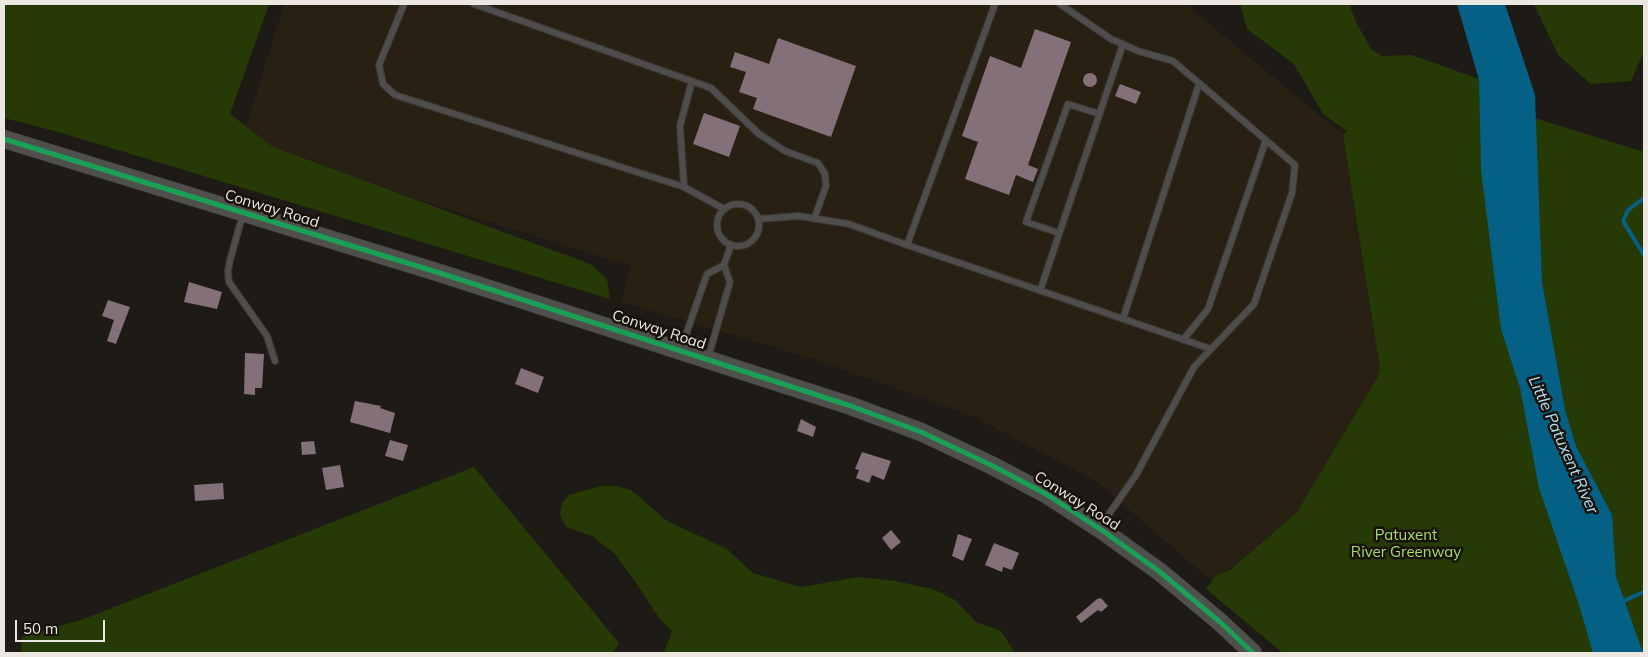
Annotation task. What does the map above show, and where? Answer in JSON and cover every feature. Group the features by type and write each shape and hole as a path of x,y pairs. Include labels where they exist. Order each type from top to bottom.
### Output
{"street":[{"name":"Conway Road","path":"4,138 243,214 443,274 851,406 921,432 991,464 1046,494 1099,528 1160,572 1220,622 1253,653"}],"lane":[{"path":"404,4 379,65 383,84 395,95 684,187 724,209"},
{"path":"474,4 711,88 760,134 785,151 818,163 825,174 826,186 814,219"},
{"path":"907,245 995,4"},
{"path":"1060,4 1111,39 1172,61 1295,165 1292,194 1254,304 1194,367 1136,475 1099,528"},
{"path":"1040,290 1122,44"},
{"path":"684,187 680,126 692,81"},
{"path":"1123,319 1199,84"},
{"path":"1059,233 1026,222 1068,104 1099,114"},
{"path":"1183,340 1208,309 1266,140"},
{"path":"730,205 745,205 755,213 758,219 758,232 755,238 744,246 731,245 724,242 717,229 716,222 724,209 730,205"},
{"path":"243,214 230,260 228,271 230,282 234,291 267,336 275,361"},
{"path":"758,219 799,216 850,224 1211,349"},
{"path":"707,359 730,282 724,265 731,245"},
{"path":"680,350 707,274 724,265"}],"shaded area":[{"path":"284,4 1181,4 1189,7 1343,135 1381,371 1297,512 1214,583 1097,482 975,417 817,360 622,302 630,266 241,144"}],"green space":[{"path":"4,4 269,4 230,114 273,147 590,264 607,279 610,299 55,131 4,118"},
{"name":"Patuxent River Greenway","path":"1240,4 1349,4 1357,24 1372,50 1382,56 1412,55 1479,79 1480,101 1644,152 1644,653 1283,653 1206,589 1216,576 1230,570 1297,512 1378,376 1380,368 1343,135 1347,131 1323,114 1294,64 1247,29"},
{"path":"1534,4 1641,4 1644,11 1644,51 1631,81 1591,84 1558,55"},
{"path":"474,467 619,643 613,653 21,653 22,637 81,620"},
{"path":"600,486 616,486 631,490 667,521 727,549 753,573 801,587 859,577 895,581 933,589 955,600 976,622 1001,631 1015,653 664,653 672,631 659,618 615,554 592,536 566,527 560,515 562,503 569,495"}],"water":[{"name":"Little Patuxent River","path":"1457,4 1505,4 1535,95 1542,282 1565,410 1576,446 1612,515 1616,577 1643,653 1593,653 1579,605 1539,488 1520,388 1501,329 1481,170 1479,80"}],"building":[{"path":"1035,29 1071,42 1028,165 1038,169 1033,182 1016,175 1009,195 965,179 978,142 962,136 990,56 1021,68"},
{"path":"778,38 856,66 831,137 753,109 757,98 739,92 746,72 730,67 735,52 769,64"},
{"path":"1087,73 1093,73 1097,80 1093,87 1087,87 1083,83 1083,77"},
{"path":"1120,84 1141,92 1136,104 1115,96"},
{"path":"704,113 740,126 729,157 693,144"},
{"path":"189,282 222,292 217,309 184,302"},
{"path":"108,300 130,307 116,344 107,341 114,320 102,316"},
{"path":"245,353 264,354 262,388 255,388 255,395 244,394"},
{"path":"521,368 544,377 538,393 515,384"},
{"path":"355,401 381,406 380,408 395,413 390,433 350,422"},
{"path":"801,419 816,427 813,437 797,431"},
{"path":"390,440 408,445 403,461 385,456"},
{"path":"314,441 316,454 302,455 301,442"},
{"path":"862,452 891,461 884,480 872,475 869,483 856,478 859,470 855,469"},
{"path":"340,465 344,487 326,490 322,468"},
{"path":"223,483 224,499 195,501 194,485"},
{"path":"891,530 901,542 891,550 882,538"},
{"path":"958,534 972,539 963,561 952,556"},
{"path":"994,543 1019,553 1012,570 1003,567 1002,572 985,565"},
{"path":"1101,598 1108,606 1101,612 1098,610 1081,623 1076,617 1097,599"}],"waterway":[{"path":"1644,198 1628,210 1623,221 1644,255"},
{"path":"1621,602 1644,592"}],"cycle path":[{"path":"4,139 443,274 851,406 921,432 991,465 1046,494 1103,531 1160,572 1220,622 1253,653"}]}
